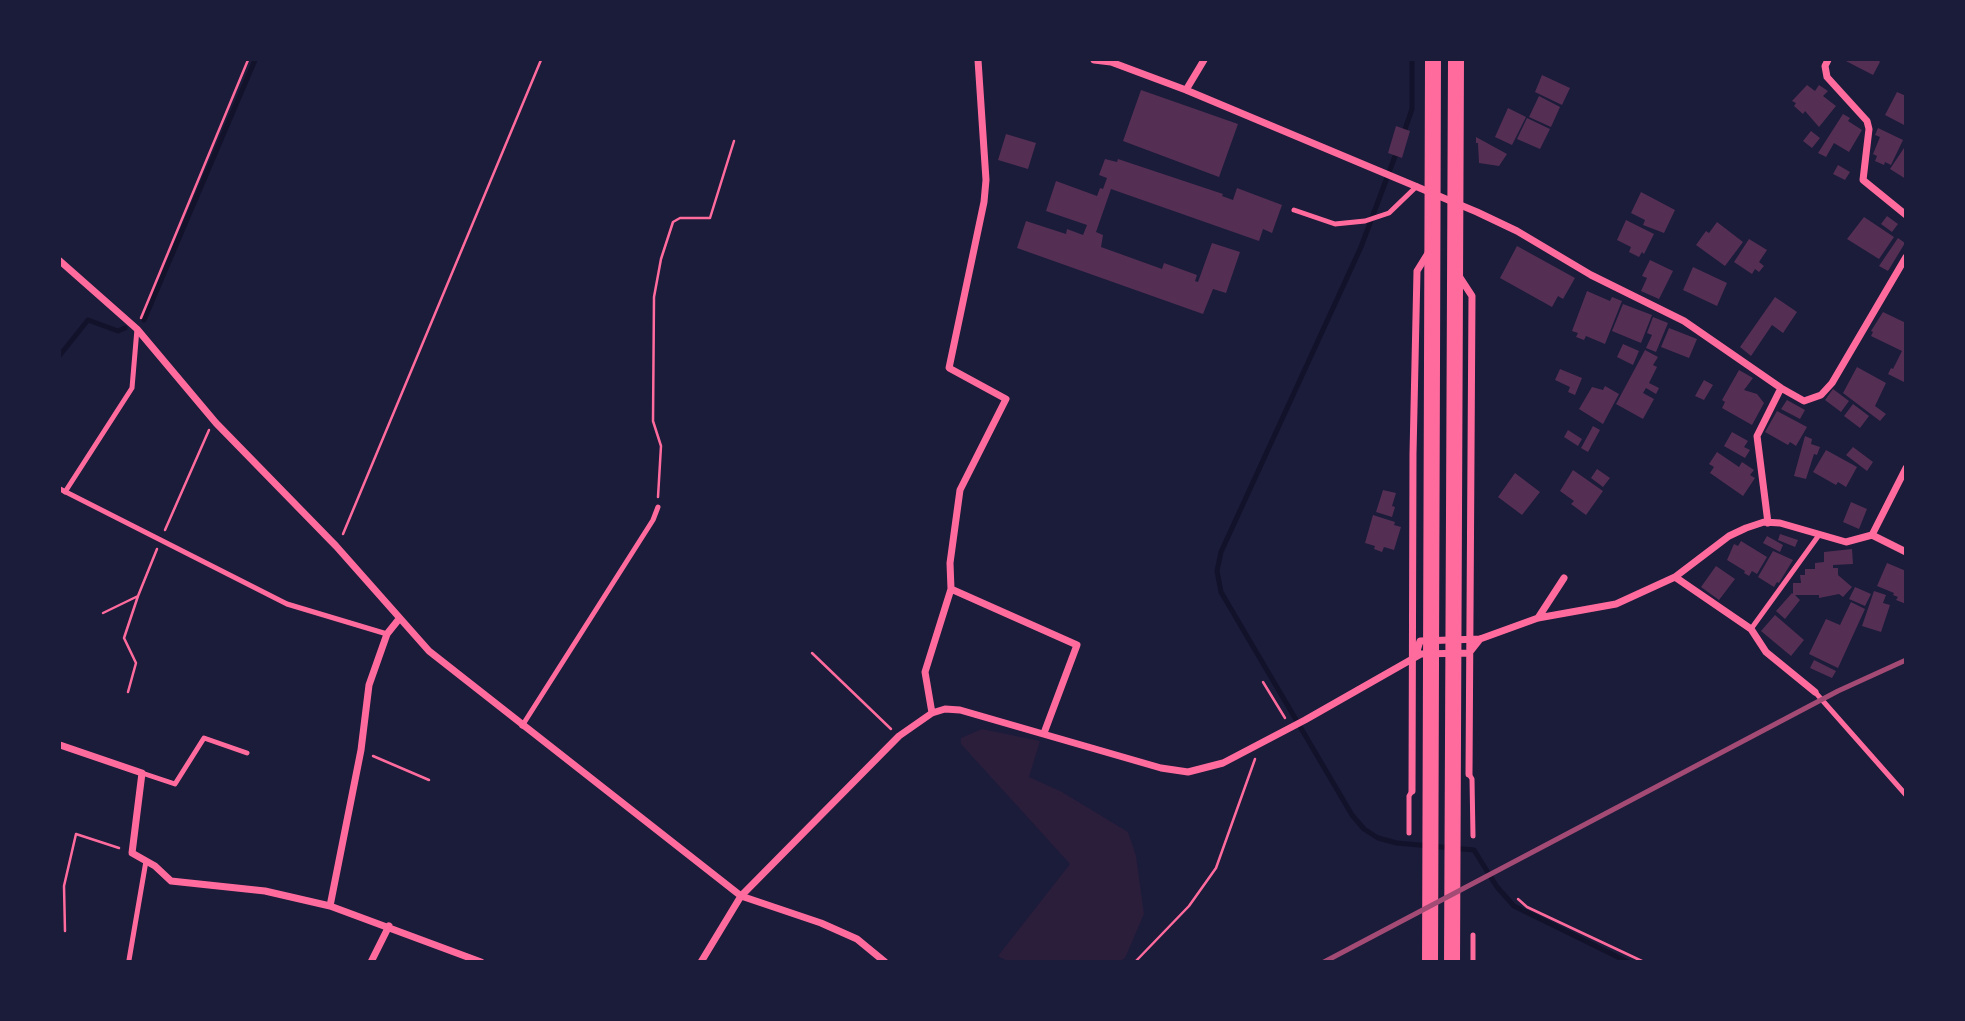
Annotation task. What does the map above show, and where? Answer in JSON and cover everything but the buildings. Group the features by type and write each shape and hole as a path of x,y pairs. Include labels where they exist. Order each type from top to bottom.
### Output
{"highway":[{"path":"1430,961 1433,60"},
{"path":"1452,961 1456,60"}],"street":[{"path":"932,713 925,671 951,589 950,563 960,490 1006,399 949,368 984,202 986,180 978,60"},
{"path":"1094,60 1111,62 1186,90 1417,186 1517,231 1591,275 1684,321 1804,401 1821,396 1832,383 1906,257"},
{"path":"1186,90 1203,60"},
{"path":"1828,60 1825,66 1827,77 1867,121 1869,129 1863,180 1906,215"},
{"path":"1412,791 1413,454 1417,271 1433,247"},
{"path":"60,261 137,329 216,423 336,546 429,651 741,896 821,923 857,940 885,961"},
{"path":"1455,270 1472,296 1469,774"},
{"path":"1768,523 1757,436 1781,388"},
{"path":"1872,535 1906,468"},
{"path":"1414,658 1420,641 1480,639 1538,618 1616,604 1675,578 1729,537 1746,528 1768,523 1780,523 1846,542 1872,535 1906,552"},
{"path":"1538,618 1564,578"},
{"path":"1675,578 1751,629 1766,652 1815,692"},
{"path":"951,589 1077,645 1044,733"},
{"path":"330,906 360,750 369,685 387,635 399,619"},
{"path":"1469,653 1480,639"},
{"path":"701,961 741,896 899,736 932,713 945,709 960,710 1161,768 1188,772 1223,763 1421,654 1469,653"},
{"path":"60,744 142,773 132,853 170,881 265,891 330,906 481,961"},
{"path":"371,961 388,926"}],"lane":[{"path":"1294,210 1335,224 1365,221 1389,213 1417,186"},
{"path":"137,329 132,388 62,490 287,604 387,635"},
{"path":"522,726 653,520 658,508"},
{"path":"1751,629 1819,535"},
{"path":"1815,692 1906,795"},
{"path":"142,773 175,784 204,738 247,753"},
{"path":"1469,774 1472,779 1473,836"},
{"path":"1409,833 1409,796 1412,791"},
{"path":"129,960 146,861"},
{"path":"1473,935 1473,961"}],"path":[{"path":"137,329 248,60"},
{"path":"336,546 541,60"},
{"path":"658,508 661,446 653,421 654,298 661,258 673,222 680,218 710,218 734,141"},
{"path":"128,692 136,663 124,638 160,541 209,429 216,423"},
{"path":"103,613 138,596"},
{"path":"812,653 899,736"},
{"path":"1263,682 1293,726"},
{"path":"1135,961 1189,906 1216,868 1261,743"},
{"path":"360,750 429,780"},
{"path":"65,931 64,886 76,834 132,853"},
{"path":"1518,898 1527,907 1644,961"}],"shaded area":[{"path":"982,729 1040,741 1029,777 1062,792 1128,832 1136,856 1144,914 1125,958 1120,961 1009,962 998,956 1070,864 961,744 961,738"}],"waterway":[{"path":"144,320 255,60"},
{"path":"1403,135 1412,109 1412,60"},
{"path":"1397,151 1361,247 1221,552 1217,571 1221,592 1352,815 1364,829 1378,838 1397,843 1474,850 1497,887 1514,906 1628,962"},
{"path":"60,355 88,320 118,331 125,328"}],"railway":[{"path":"1324,962 1838,691 1906,660"}]}
